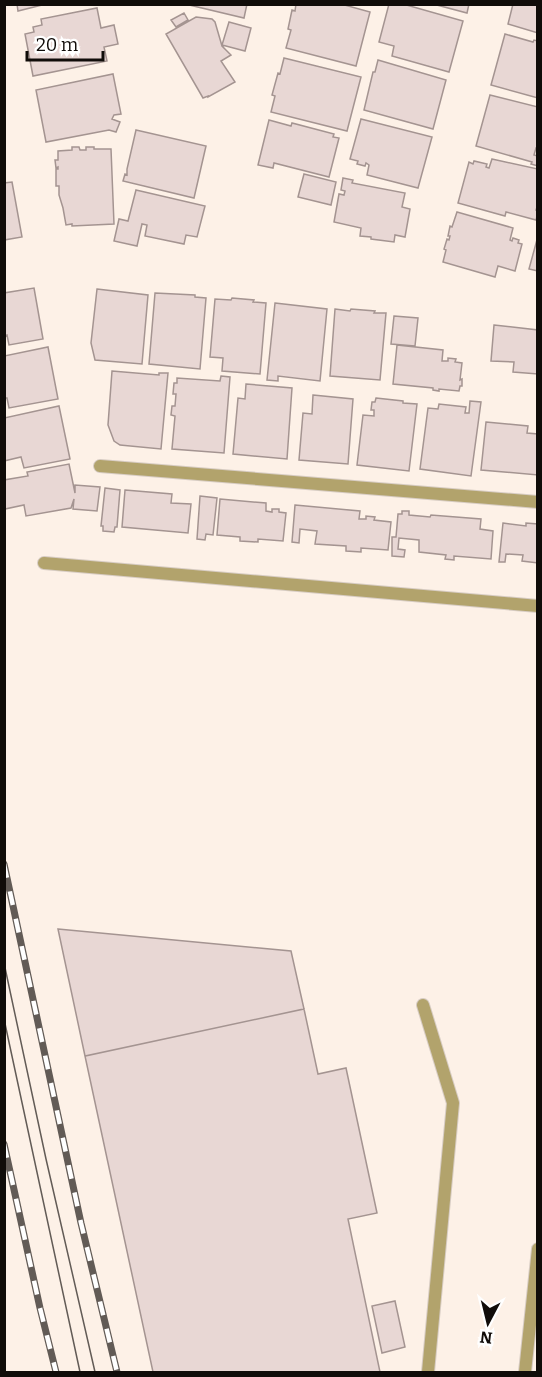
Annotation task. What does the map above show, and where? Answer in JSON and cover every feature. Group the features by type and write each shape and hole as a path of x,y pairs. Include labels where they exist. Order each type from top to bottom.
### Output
{"lane":[{"path":"100,466 537,502"},
{"path":"44,563 537,606"},
{"path":"423,1005 453,1103 428,1372"},
{"path":"525,1372 537,1249"}],"building":[{"path":"17,4 46,4 18,11"},
{"path":"185,4 247,4 244,18"},
{"path":"296,4 341,4 370,12 356,66 286,48 291,30 288,29 292,10 295,11"},
{"path":"389,4 403,4 463,21 449,72 392,56 394,46 379,42"},
{"path":"433,4 469,4 467,13"},
{"path":"513,4 538,4 538,33 508,24"},
{"path":"97,8 101,28 114,25 118,44 104,47 107,61 33,76 25,34 34,32 33,27 42,25 41,19"},
{"path":"184,13 188,20 176,27 171,20"},
{"path":"196,17 212,19 215,22 222,46 231,55 221,61 235,82 203,98 166,34"},
{"path":"229,22 251,28 245,51 222,45"},
{"path":"505,34 533,42 538,41 538,98 491,85"},
{"path":"284,58 361,77 347,131 271,112 275,96 272,95"},
{"path":"378,60 446,80 433,129 364,110"},
{"path":"113,74 121,114 114,115 112,119 120,122 116,132 109,130 46,142 36,90"},
{"path":"490,95 538,107 538,149 536,148 534,155 538,156 538,166 531,164 532,162 476,146"},
{"path":"361,119 432,137 418,188 367,175 369,165 357,164 358,161 350,159"},
{"path":"269,120 291,126 292,123 334,134 333,137 339,138 329,177 274,163 273,168 258,165"},
{"path":"136,130 206,146 194,198 123,181 125,174 127,175"},
{"path":"72,147 79,147 80,150 86,150 86,147 111,149 114,224 66,225 59,186 56,186 58,167 56,168 55,160 58,160 58,151 72,150"},
{"path":"492,159 538,169 536,220 506,212 505,216 458,203 469,162 487,164 486,167 489,168"},
{"path":"304,174 336,182 331,205 298,197"},
{"path":"343,178 353,180 352,183 405,193 402,207 410,209 405,237 395,235 394,242 371,239 371,237 360,236 361,228 334,222 339,194 344,195 345,191 341,190"},
{"path":"12,182 22,237 4,240 4,183"},
{"path":"136,190 205,206 197,237 186,235 184,244 145,236 147,225 142,224 137,246 114,241 119,219 128,221"},
{"path":"457,212 513,228 510,240 512,241 513,238 519,240 518,243 522,244 515,271 498,266 495,277 443,262 446,250 444,249 450,236 448,236 450,226 452,227"},
{"path":"538,236 538,271 529,269"},
{"path":"34,288 43,339 9,345 7,335 4,336 4,293"},
{"path":"97,289 148,295 142,364 95,360 91,343"},
{"path":"155,293 195,295 195,297 206,298 200,369 149,364"},
{"path":"232,298 266,303 260,374 222,371 223,358 210,357 215,299 231,300"},
{"path":"275,303 327,309 320,381 278,376 278,381 267,380"},
{"path":"335,309 386,313 380,380 330,376"},
{"path":"394,316 418,318 415,346 391,344"},
{"path":"494,325 538,330 538,374 513,372 514,362 491,361"},
{"path":"397,345 443,350 442,361 448,361 448,358 462,363 460,380 462,379 462,386 459,391 439,389 439,391 433,388 393,384"},
{"path":"48,347 58,399 9,408 7,398 4,398 4,356"},
{"path":"112,371 159,375 159,373 168,373 161,449 120,445 114,441 108,425"},
{"path":"221,376 230,377 224,453 172,449 175,416 171,415 172,406 175,406 176,394 173,394 177,378 220,381"},
{"path":"246,384 292,388 287,459 233,454 238,398 245,399"},
{"path":"313,395 353,399 348,464 299,460 303,413 312,414"},
{"path":"376,398 417,404 409,471 357,465 363,415 374,416 374,410 371,410 372,402 375,402"},
{"path":"470,401 481,402 471,476 420,469 428,408 438,409 439,404 466,407 465,413 469,413"},
{"path":"59,406 70,459 24,468 21,457 4,461 4,418"},
{"path":"486,422 528,426 527,433 538,434 538,475 481,470"},
{"path":"69,464 75,493 75,485 100,487 97,511 73,509 74,499 71,508 26,516 24,505 5,509 4,480 28,476 27,472"},
{"path":"105,488 120,490 117,527 114,532 103,531 103,526 101,526"},
{"path":"125,490 172,494 171,503 191,504 188,533 122,527"},
{"path":"200,496 217,498 213,535 206,534 205,540 197,539"},
{"path":"220,499 266,503 266,511 272,512 272,509 279,509 279,512 286,513 283,541 258,539 258,542 240,541 240,537 217,535"},
{"path":"295,505 360,511 359,519 366,519 366,516 375,517 374,520 391,522 388,550 361,548 361,552 346,551 346,546 315,544 317,531 300,529 299,543 292,542"},
{"path":"402,511 409,511 409,515 481,519 480,529 493,531 491,559 454,556 454,560 445,559 446,555 419,552 419,540 399,538 398,549 405,550 404,557 392,556 392,537 396,537 398,514 402,514"},
{"path":"503,523 526,526 526,523 538,524 538,563 522,561 523,555 506,554 505,562 499,562"},
{"path":"58,929 291,951 304,1009 85,1056"},
{"path":"304,1009 318,1074 346,1068 377,1213 348,1219 380,1372 153,1372 85,1056"},
{"path":"395,1301 405,1347 382,1353 372,1306"}],"tram line":[{"path":"4,963 95,1372"},
{"path":"4,1019 80,1372"}],"railway":[{"path":"4,864 81,1223 117,1372"},
{"path":"4,1144 56,1372"}]}
